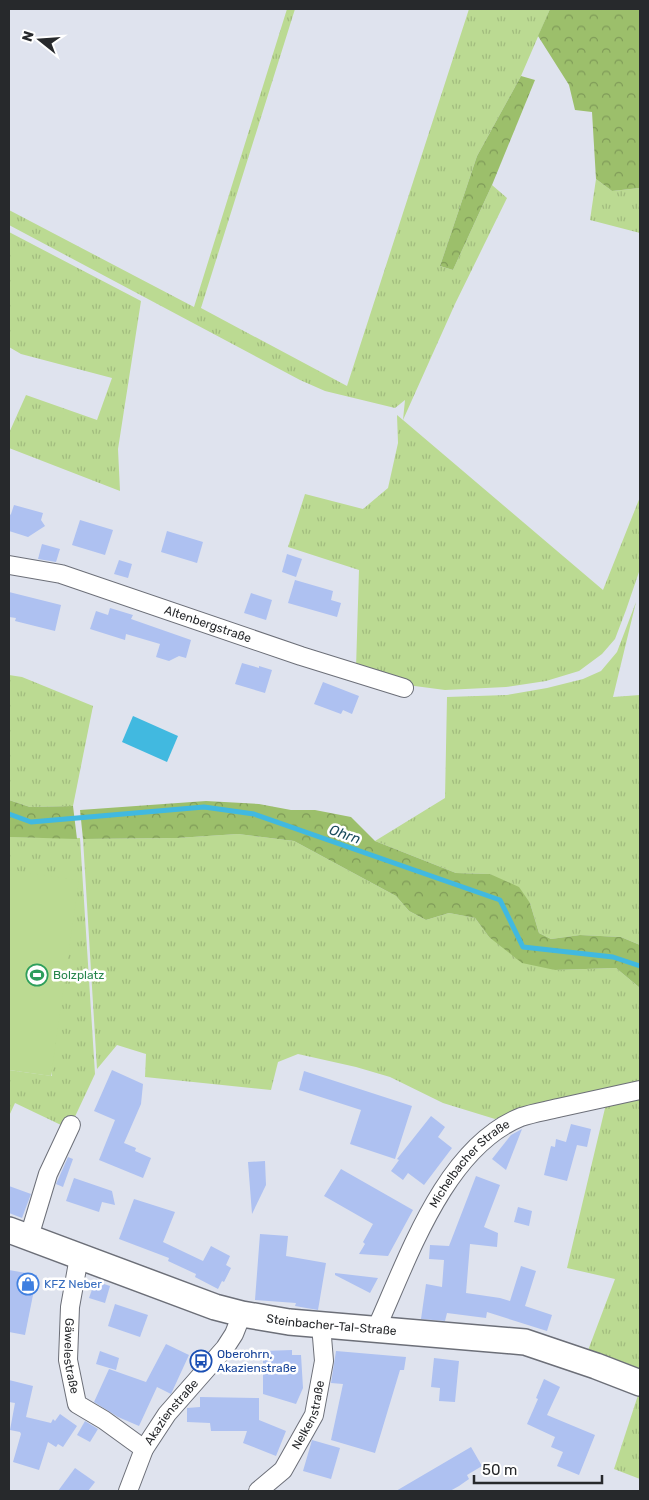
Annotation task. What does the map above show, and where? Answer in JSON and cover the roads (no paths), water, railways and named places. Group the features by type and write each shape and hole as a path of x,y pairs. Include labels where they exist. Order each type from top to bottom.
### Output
{"main road":[{"name":"Steinbacher-Tal-Straße","path":"19,1233 215,1307 242,1314 289,1322 525,1342 640,1382"}],"street":[{"name":"Altenbergstraße","path":"9,565 61,574 301,656 404,688"},
{"name":"Michelbacher Straße","path":"376,1329 440,1191 473,1151 499,1128 522,1117 640,1090"},
{"name":"Steinbacher-Tal-Straße","path":"19,1233 71,1125"},
{"name":"Gäwelestraße","path":"79,1257 70,1307 68,1360 77,1404 104,1420 144,1449"},
{"name":"Akazienstraße","path":"128,1491 144,1449 167,1414 225,1348 234,1334 242,1314"},
{"name":"Nelkenstraße","path":"258,1491 283,1470 314,1415 324,1361 321,1325"}],"water":[{"path":"133,716 178,736 167,762 122,742"}],"waterway":[{"name":"Ohrn","path":"9,814 31,822 204,807 254,814 500,900 523,947 613,957 640,966"}],"place":[{"name":"Bolzplatz","path":"37,975"},
{"name":"KFZ Neber","path":"28,1284"},
{"name":"Oberohrn, Akazienstraße","path":"201,1361"}]}
